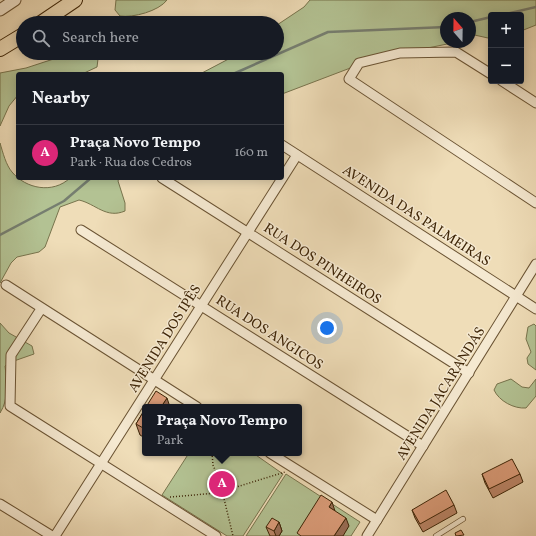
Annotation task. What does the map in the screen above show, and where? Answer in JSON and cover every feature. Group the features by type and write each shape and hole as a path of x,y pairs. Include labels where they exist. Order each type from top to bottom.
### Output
{"main road":[{"path":"51,16 75,0"},
{"path":"0,49 16,39"}],"street":[{"path":"0,10 15,0"},
{"path":"488,72 456,52 400,54 360,63 349,79 536,203"},
{"path":"507,84 536,103"},
{"name":"AVENIDA DAS PALMEIRAS","path":"284,146 536,309"},
{"name":"AVENIDA DOS IPÊS","path":"284,175 297,155"},
{"name":"RUA DOS PINHEIROS","path":"165,180 469,373"},
{"name":"AVENIDA DOS IPÊS","path":"55,536 281,180"},
{"name":"RUA DOS ANGICOS","path":"81,230 202,305 423,446"},
{"name":"AVENIDA JACARANDÁS","path":"367,536 536,264"},
{"path":"6,285 41,309 192,404"},
{"path":"41,309 11,355 10,406 216,536"},
{"path":"275,456 377,520"},
{"path":"0,504 52,536"}],"lane":[{"path":"436,536 463,519"}],"path":[{"path":"212,456 213,465 220,482 221,492 233,536"},
{"path":"156,498 221,492 295,469"}],"green space":[{"path":"116,0 167,0 158,7 145,13 132,16 120,16 115,10"},
{"path":"310,0 536,0 536,25 524,30 524,12 488,12 488,38 476,35 476,12 440,12 440,45 374,59 284,93 284,72 204,72 227,60 284,60 284,20 304,7"},
{"path":"51,60 98,60 97,67 86,72 16,72 16,97 9,106 0,126 0,73 26,68"},
{"path":"0,143 6,162 16,176 16,180 22,180 32,186 48,188 56,186 67,180 118,180 125,203 125,211 118,213 107,212 79,200 60,207 45,247 39,252 17,257 11,263 0,283"},
{"path":"0,323 9,333 32,346 34,354 11,362 5,366 7,384 6,396 0,413"},
{"path":"534,324 536,326 536,370 528,364 527,358 531,352 526,339 528,327"},
{"path":"511,379 522,387 529,388 536,379 536,396 526,408 507,404 496,394 494,390 497,384"},
{"path":"187,456 257,456 283,474 243,536 227,536 162,495"},
{"path":"286,474 360,522 351,536 246,536"}],"building":[{"path":"156,391 167,398 163,404 148,404"},
{"path":"142,414 142,427 136,424"},
{"path":"512,459 520,474 489,489 482,474"},
{"path":"446,490 454,505 420,524 412,510"},
{"path":"321,495 332,502 329,507 346,518 334,536 301,536 297,533"},
{"path":"272,518 279,522 274,531 266,527"},
{"path":"461,530 464,535 456,536 455,533"}],"waterway":[{"path":"515,12 536,7"},
{"path":"476,21 488,18"},
{"path":"284,51 328,32 440,27"},
{"path":"238,72 265,60"},
{"path":"0,235 64,201 89,180"}],"place":[{"name":"Praça Novo Tempo","path":"222,484"}]}
